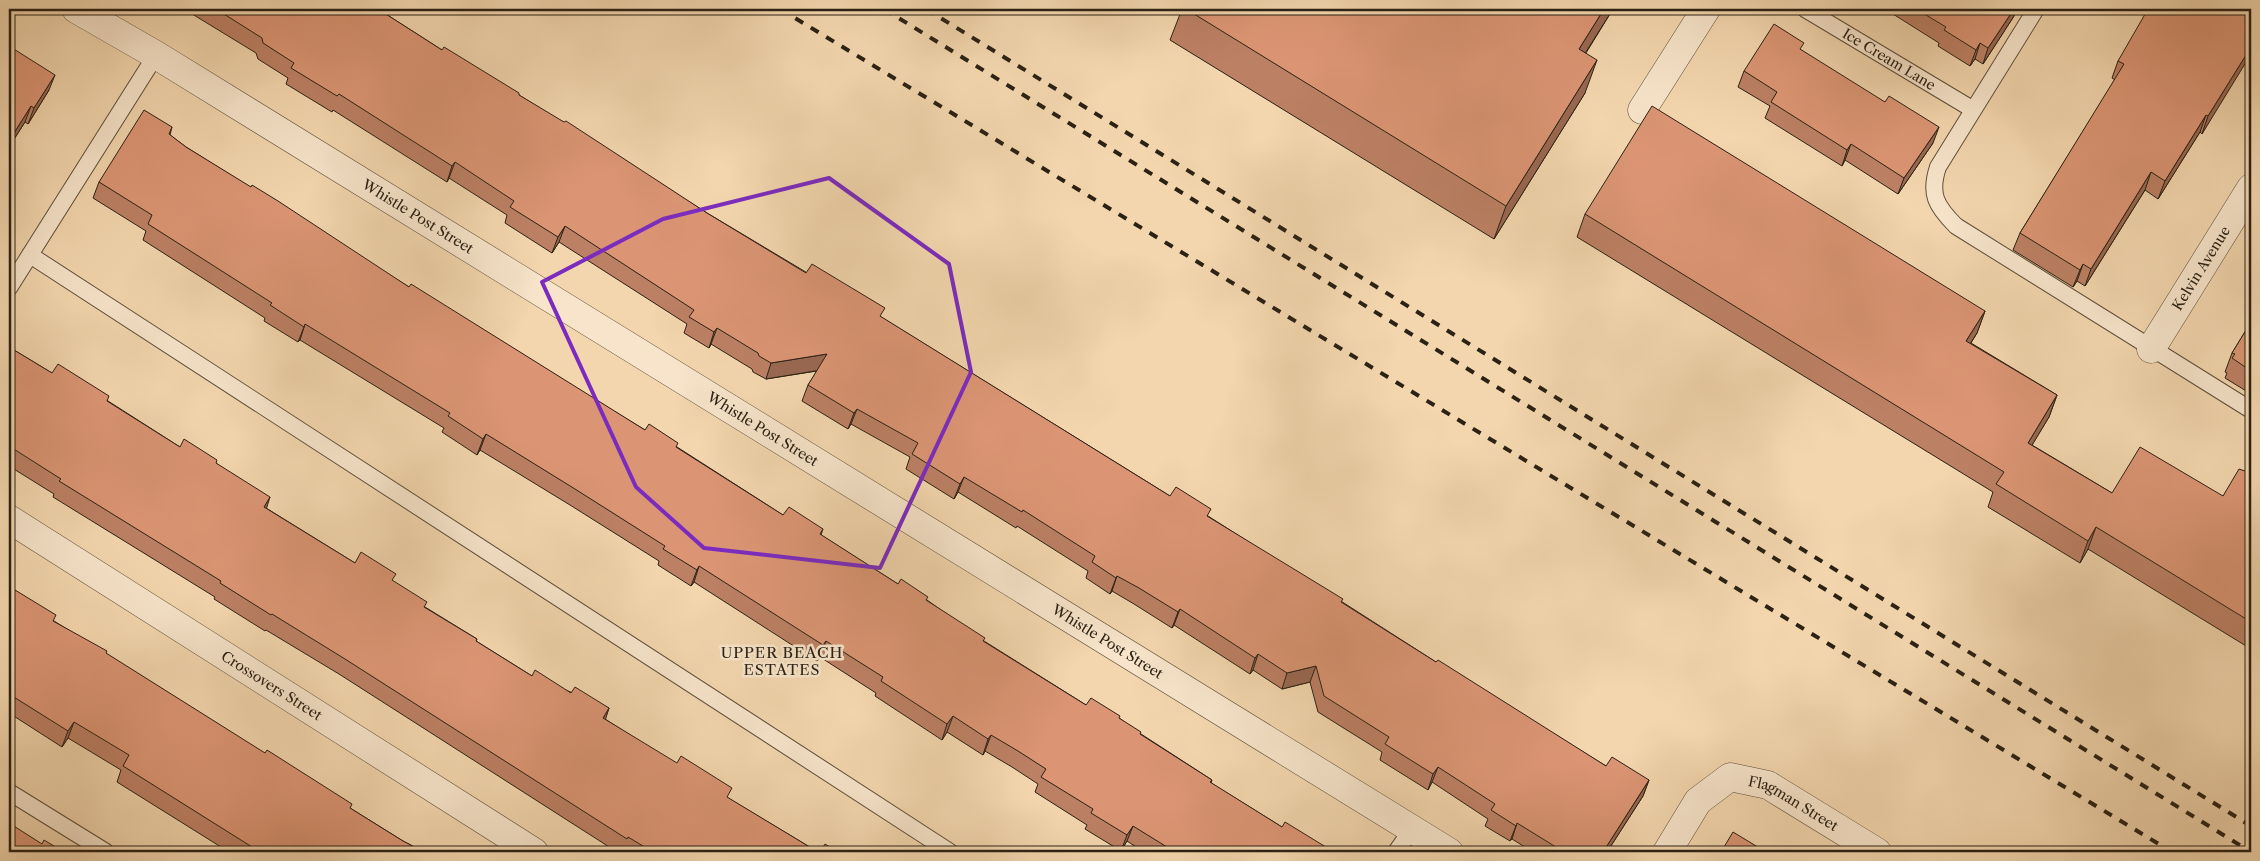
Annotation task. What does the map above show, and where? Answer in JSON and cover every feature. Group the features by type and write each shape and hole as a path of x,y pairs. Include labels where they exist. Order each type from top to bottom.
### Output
{"street":[{"name":"Whistle Post Street","path":"76,9 156,55 1448,852"},
{"path":"1642,110 1706,9"},
{"name":"Kelvin Avenue","path":"2150,349 2251,188"},
{"name":"Crossovers Street","path":"9,519 534,852"},
{"name":"Flagman Street","path":"1667,852 1698,802 1730,777 1768,785 1877,852"}],"lane":[{"name":"Ice Cream Lane","path":"1804,9 1972,109"},
{"path":"2036,9 1972,109 1938,167 1933,182 1934,195 1942,212 1956,226 2150,349 2251,410"},
{"path":"9,288 156,55"},
{"path":"30,255 950,852"},
{"path":"9,792 106,852"},
{"path":"1396,852 1412,829"}],"highlighted area":[{"path":"829,178 949,264 971,372 880,568 704,548 636,487 542,282 663,219"}],"building":[{"path":"216,9 378,9 442,50 444,47 519,93 519,95 564,122 566,121 707,213 806,273 812,264 885,308 880,316 1170,496 1176,487 1211,509 1207,516 1343,599 1341,602 1436,662 1438,660 1606,766 1612,757 1649,780 1603,852 1564,852 1517,823 1516,826 1491,810 1495,804 1438,767 1433,774 1385,744 1389,737 1324,696 1316,666 1287,673 1258,654 1255,658 1180,609 1178,612 1139,588 1117,576 1116,578 1092,562 1095,556 1023,510 1022,512 964,477 960,484 912,454 918,443 857,409 854,413 808,385 827,354 771,363 717,328 714,332 689,317 694,310 565,226 558,237 510,207 514,201 455,162 452,166 339,94 337,96 291,68 294,63 263,43 262,38"},
{"path":"1186,9 1604,9 1579,49 1597,60 1506,206"},
{"path":"1916,9 2014,9 1988,48 1980,43 1976,50 1944,30 1946,27"},
{"path":"2148,9 2251,9 2251,47 2165,181 2151,172 2091,269 2083,264 2080,270 2020,233 2124,64 2118,61"},
{"path":"1774,24 1804,43 1800,49 1885,102 1889,96 1939,127 1904,178 1851,144 1847,150 1771,102 1777,92 1744,71"},
{"path":"9,46 55,75 34,108 31,106 9,141"},
{"path":"1652,106 1985,311 1966,341 2057,395 2028,443 2112,493 2140,447 2223,496 2239,469 2248,472 2251,467 2251,622 2096,527 2088,541 1996,484 2004,472 1585,214"},
{"path":"144,110 172,127 169,134 186,147 251,187 252,185 278,201 409,287 411,284 645,430 649,424 678,443 676,447 783,515 789,507 823,529 820,534 898,584 901,579 928,597 926,600 985,638 983,641 1086,705 1091,698 1120,716 1119,718 1141,732 1140,734 1212,780 1210,782 1282,827 1285,822 1334,852 1175,852 1133,826 1127,835 1091,813 1093,809 1041,777 1046,769 1018,751 991,735 988,739 953,716 947,724 881,681 883,677 826,641 823,645 699,566 697,570 663,549 665,546 486,434 483,439 448,416 450,413 305,324 304,327 270,305 272,303 148,224 152,215 99,182"},
{"path":"2251,322 2251,371 2232,358 2235,354 2232,353"},
{"path":"9,347 52,373 58,364 109,396 107,401 180,447 184,439 217,460 216,463 270,497 264,507 355,563 361,552 396,574 392,580 427,602 424,607 477,639 476,641 532,676 535,670 571,693 575,687 609,708 603,718 677,763 681,756 732,788 727,797 818,852 653,852 628,837 627,839 345,659 271,615 220,583 221,581 59,481 61,479 9,446"},
{"path":"15,590 56,615 53,621 107,651 106,653 265,753 267,750 352,804 350,808 424,852 260,852 123,766 129,755 74,722 68,731 9,694 9,592 13,594"},
{"path":"9,823 42,844 44,840 64,852 9,852"},
{"path":"1733,832 1766,852 1721,852"},
{"path":"825,844 838,852 820,852"},
{"path":"1774,846 1784,852 1770,852"},
{"path":"432,848 438,852 430,852"}],"railway":[{"path":"780,9 2172,852"},
{"path":"884,9 2251,852"},
{"path":"926,9 2251,826"}],"district":[{"name":"UPPER BEACH ESTATES","path":"782,660"}]}
